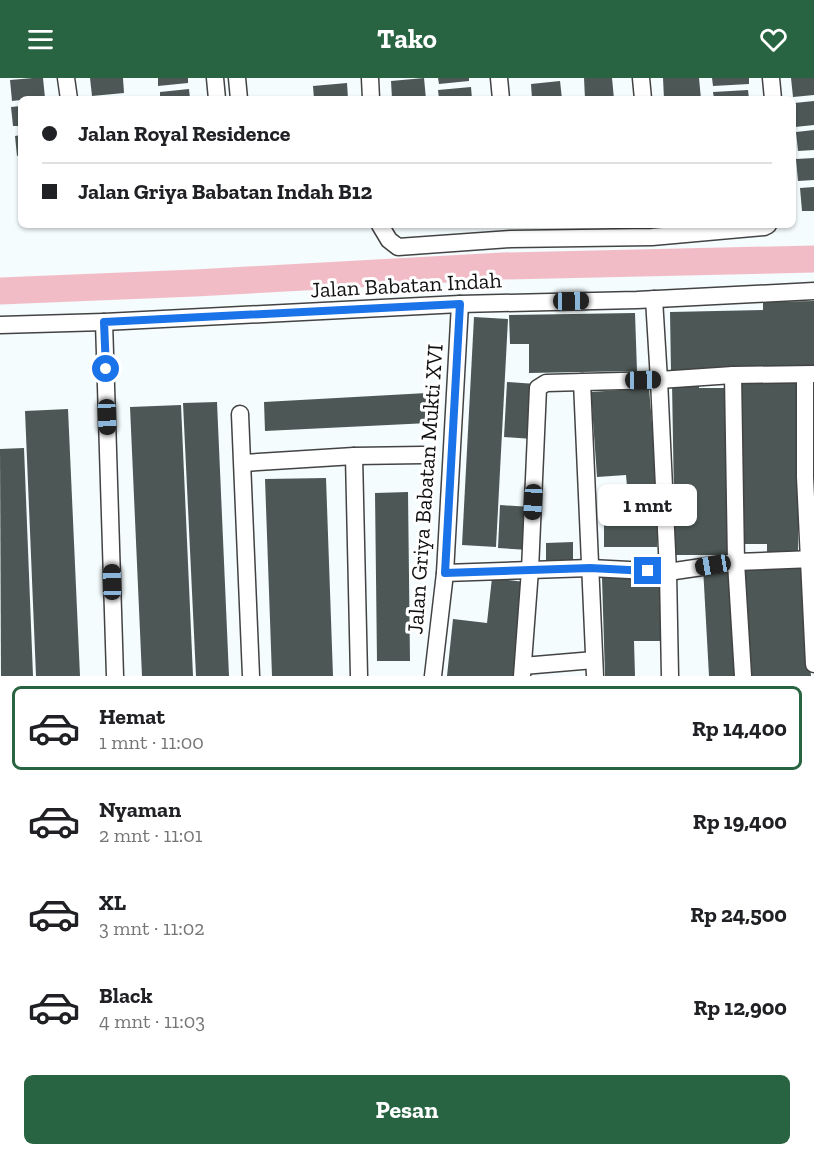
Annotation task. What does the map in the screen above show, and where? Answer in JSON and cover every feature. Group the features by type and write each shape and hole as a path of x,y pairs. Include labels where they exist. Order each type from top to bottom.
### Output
{"street":[{"path":"66,78 69,96"},
{"path":"215,78 217,96"},
{"path":"237,78 239,96"},
{"path":"370,78 371,96"},
{"path":"499,78 501,96"},
{"path":"641,78 643,96"},
{"path":"771,78 772,96"},
{"path":"382,228 389,240 398,247 510,232 736,228"},
{"name":"Jalan Babatan Indah","path":"0,325 814,291"},
{"path":"654,299 668,572 670,676"},
{"name":"Jalan Griya Babatan Mukti XVI","path":"433,676 445,573 460,304"},
{"path":"104,322 115,676"},
{"path":"582,382 595,668 522,671 530,570 538,388 546,383 582,382 659,380 733,375 810,374 814,664"},
{"path":"733,375 736,562 742,676"},
{"path":"240,414 250,676"},
{"path":"243,463 354,456 423,455"},
{"path":"354,456 359,676"},
{"path":"445,573 590,568 668,572 736,562 811,559"}],"building":[{"path":"43,78 45,96 18,96 18,100 12,101 10,80"},
{"path":"90,78 123,78 124,93 92,96"},
{"path":"158,78 188,78 188,83 158,86"},
{"path":"424,78 426,96 392,96 391,81"},
{"path":"438,78 469,78 469,81 439,84"},
{"path":"584,78 612,78 614,96 585,96"},
{"path":"663,78 699,78 701,96 664,96"},
{"path":"712,78 749,78 749,84 713,86"},
{"path":"791,78 814,78 814,95 793,96"},
{"path":"560,81 562,96 532,96 531,84"},
{"path":"347,83 348,96 314,96 313,86"},
{"path":"471,87 472,96 439,96 438,90"},
{"path":"189,89 190,96 160,96 160,92"},
{"path":"748,90 749,96 714,96 713,92"},
{"path":"814,101 814,125 796,127 796,103"},
{"path":"18,106 18,126 13,126 11,107"},
{"path":"814,130 814,150 798,151 796,132"},
{"path":"15,136 18,136 17,156"},
{"path":"814,158 814,180 798,181 796,159"},
{"path":"814,187 814,211 802,211 800,188"},
{"path":"814,301 814,370 671,372 670,312 763,310 763,302"},
{"path":"635,313 637,371 529,373 529,344 510,344 509,315"},
{"path":"474,317 508,319 496,547 462,545"},
{"path":"740,380 799,381 798,554 767,553 767,544 745,544 745,528 739,528"},
{"path":"507,382 536,384 533,439 504,437"},
{"path":"672,383 699,383 699,388 726,388 729,555 675,555"},
{"path":"649,388 658,495 628,498 626,475 597,477 591,392"},
{"path":"427,393 429,423 265,431 264,402"},
{"path":"217,402 229,676 196,676 183,403"},
{"path":"181,405 193,676 142,676 130,407"},
{"path":"68,409 80,676 36,676 25,411"},
{"path":"24,448 33,676 1,676 0,449"},
{"path":"326,478 333,676 272,676 265,479"},
{"path":"408,492 410,661 377,661 375,493"},
{"path":"500,505 531,507 529,550 498,548"},
{"path":"604,524 657,524 657,547 604,547"},
{"path":"573,542 573,561 546,561 546,543"},
{"path":"802,564 811,676 752,676 744,568"},
{"path":"733,566 739,676 709,676 703,567"},
{"path":"662,577 663,641 634,641 635,676 605,676 602,578"},
{"path":"492,578 525,582 515,676 447,676 453,619 487,623"}],"waterway":[{"path":"0,291 503,266 814,259"}],"route":[{"path":"106,369 104,322 460,304 445,573 590,568 648,571"}]}
